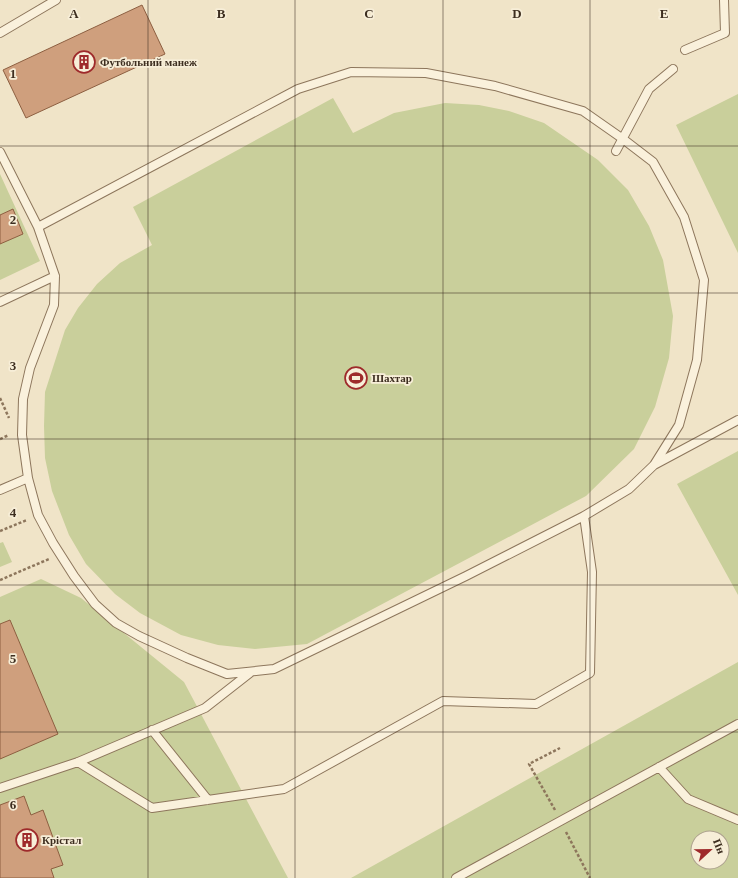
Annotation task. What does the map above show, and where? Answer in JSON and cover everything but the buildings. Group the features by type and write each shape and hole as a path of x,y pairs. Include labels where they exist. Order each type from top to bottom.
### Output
{"lane":[{"path":"0,33 56,0"},
{"path":"685,50 725,33 724,0"},
{"path":"616,151 649,89 673,69"},
{"path":"0,152 38,227 55,276 54,305 30,368 23,399 22,435 28,478 38,515 60,554 95,604 116,623 139,636 227,674 274,669 466,576 584,516 629,489 654,465 679,425 696,360 704,280 684,217 653,162 583,111 495,86 426,73 351,72 298,89 38,227"},
{"path":"0,302 55,276"},
{"path":"654,465 738,420"},
{"path":"0,490 28,478"},
{"path":"78,762 152,808 284,789 443,702 536,704 590,673 592,572 584,516"},
{"path":"0,788 78,762 205,708 252,671"},
{"path":"456,878 738,724"},
{"path":"152,730 208,800"},
{"path":"659,767 688,799 738,820"}],"path":[{"path":"0,531 38,515"},
{"path":"0,580 60,554"}],"green space":[{"path":"738,94 738,253 676,125"},
{"name":"Шахтар","path":"333,98 353,133 394,113 445,103 479,105 509,111 544,123 598,160 628,190 649,226 663,260 673,316 669,358 655,407 634,449 586,496 307,644 255,649 218,645 181,635 140,613 115,594 86,564 69,535 52,491 45,458 45,392 65,330 78,308 97,284 120,263 152,245 133,207"},
{"path":"0,174 40,261 0,280"},
{"path":"738,451 738,595 677,484"},
{"path":"3,542 12,562 0,567 0,543"},
{"path":"41,579 81,598 184,682 288,878 0,878 0,597"},
{"path":"738,662 738,878 351,878"}],"place":[{"name":"Футбольний манеж","path":"84,62"},
{"name":"Шахтар","path":"356,378"},
{"name":"Крістал","path":"27,840"}]}
